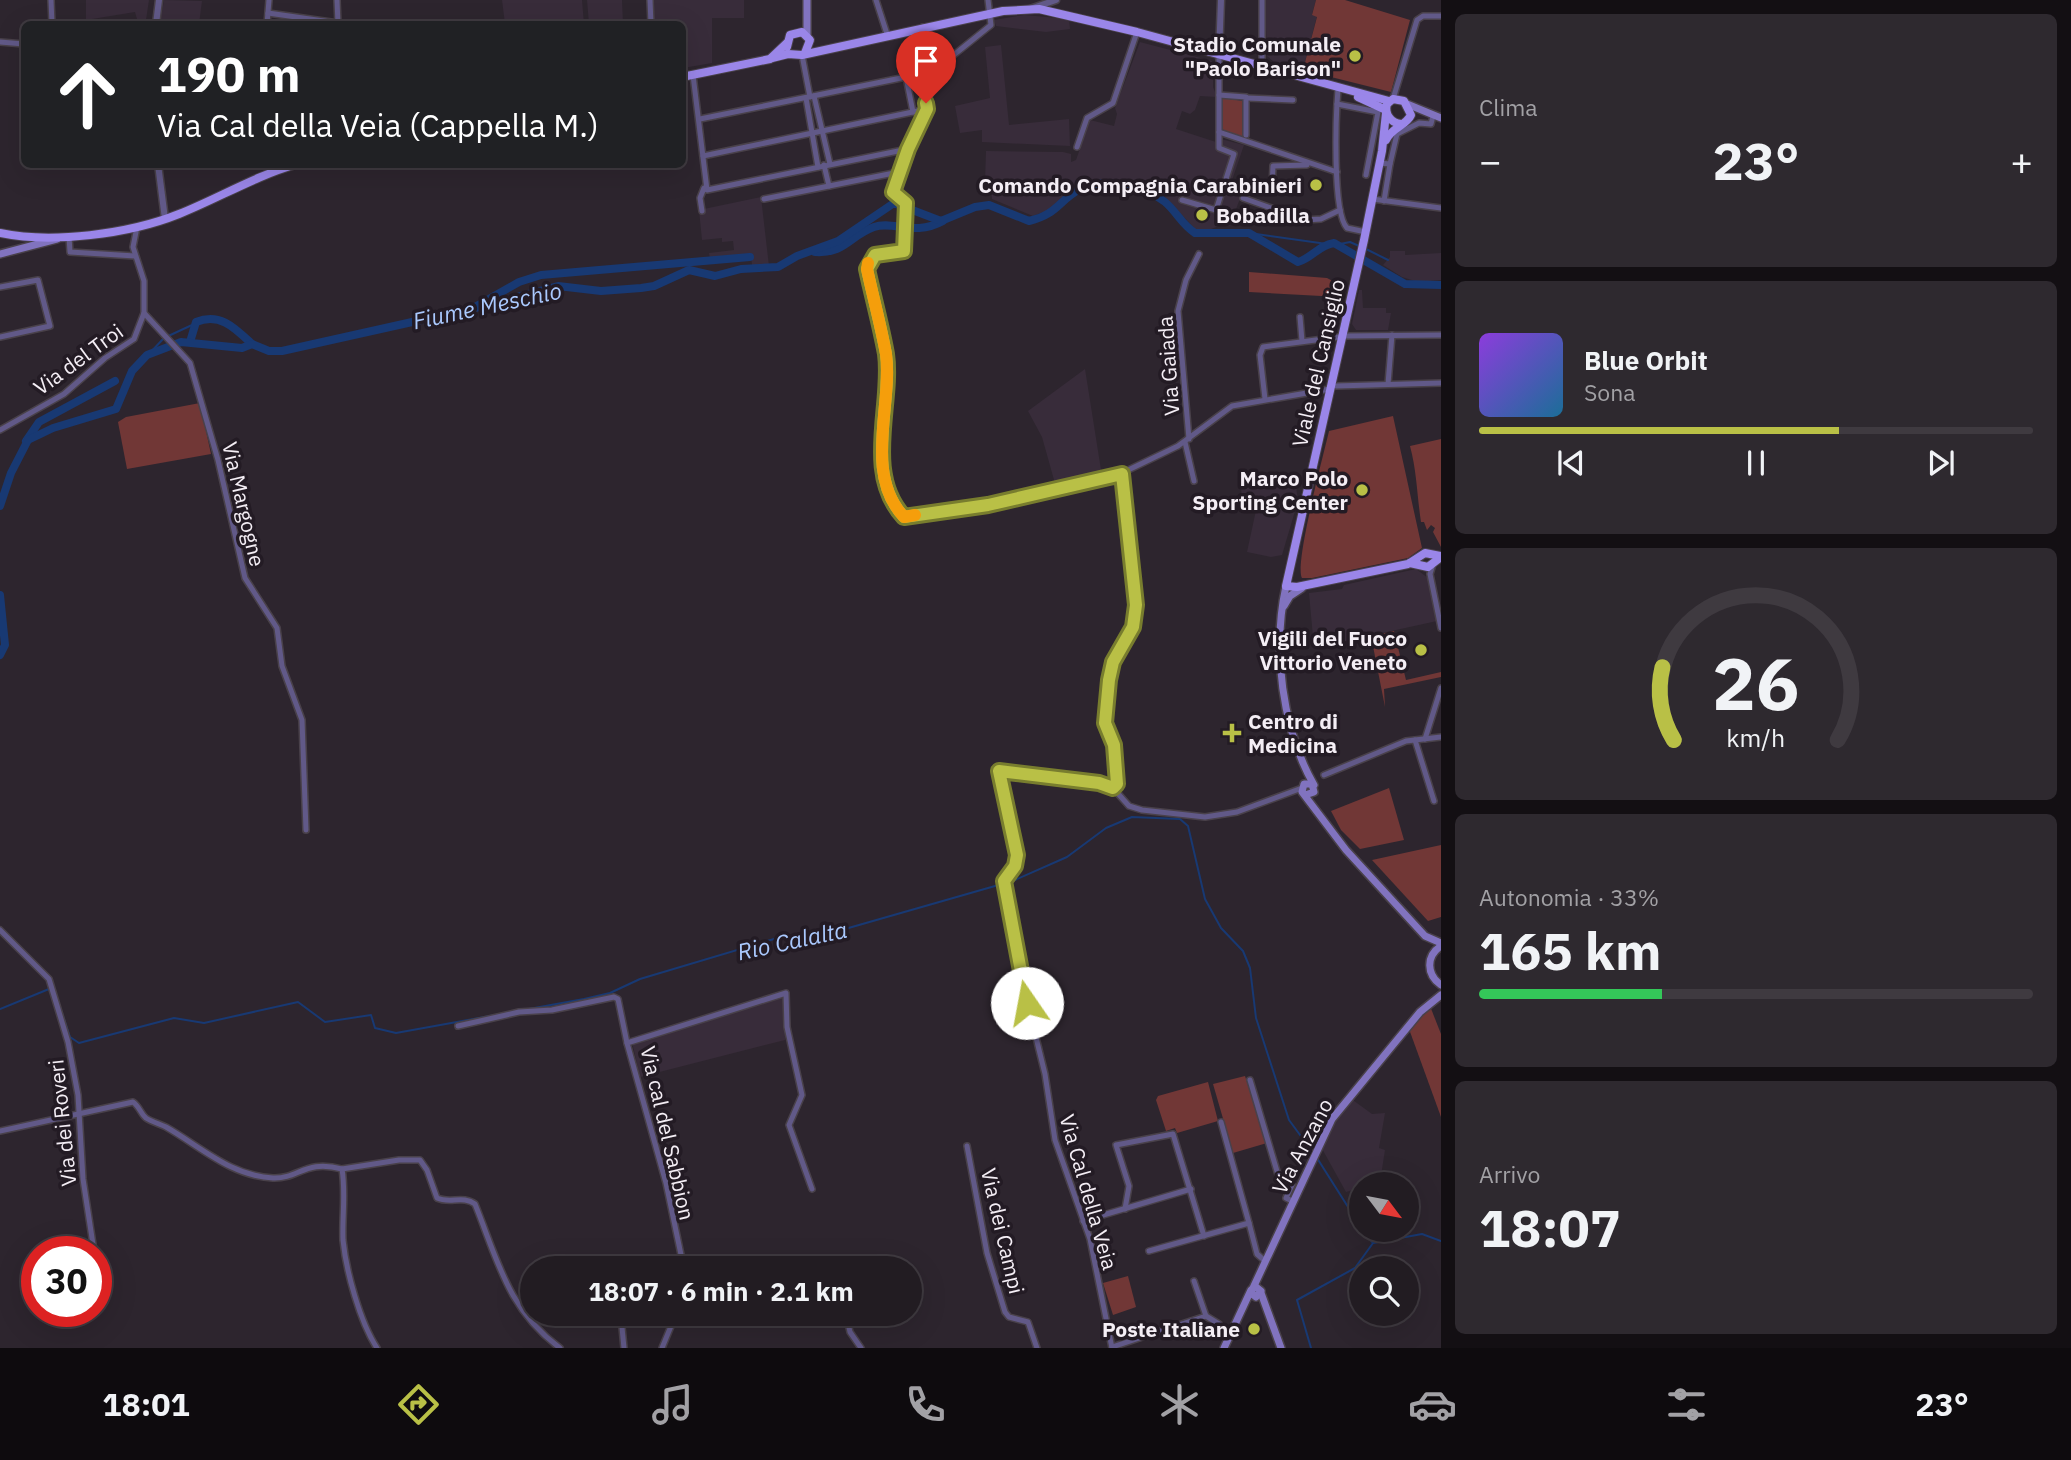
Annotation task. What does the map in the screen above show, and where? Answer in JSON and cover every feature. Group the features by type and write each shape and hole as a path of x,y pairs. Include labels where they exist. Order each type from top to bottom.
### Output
{"main road":[{"path":"772,58 787,43 790,35 796,32 807,4"},
{"path":"800,54 808,38 807,4"},
{"path":"686,76 887,34 1030,9 1062,13 1137,32 1437,117"},
{"path":"796,32 829,47"},
{"path":"787,43 800,54"},
{"path":"1394,104 1391,120 1404,122 1416,116 1437,117"},
{"path":"1394,104 1411,115 1404,122"},
{"name":"Viale del Cansiglio","path":"1394,104 1379,163 1333,388 1290,566 1281,613 1280,668 1298,747 1303,790 1331,831 1425,936 1441,944"},
{"name":"Viale del Cansiglio","path":"1382,151 1392,130 1404,122"},
{"path":"0,254 59,238 137,227 165,219 279,168"},
{"path":"0,233 59,238"},
{"path":"1425,554 1432,562"},
{"path":"1425,554 1432,562"},
{"path":"1410,563 1425,554"},
{"path":"1286,586 1306,585 1410,563 1432,562"},
{"path":"1290,566 1296,581 1306,585"},
{"path":"1281,613 1290,596 1306,585"},
{"name":"Viale del Cansiglio","path":"1298,747 1314,789 1315,802 1331,831"},
{"path":"1303,790 1314,789"},
{"path":"1303,790 1314,789"},
{"name":"Viale del Cansiglio","path":"1425,936 1433,977"},
{"path":"1430,958 1441,944"},
{"path":"1433,977 1441,985"},
{"path":"1429,1001 1434,989 1433,977"},
{"name":"Via Anzano","path":"1224,1348 1246,1304 1256,1293 1265,1261 1315,1149 1343,1104 1429,1001 1441,995"},
{"path":"1256,1293 1267,1305 1281,1348"}],"street":[{"path":"51,0 52,21"},
{"path":"156,21 159,0"},
{"path":"267,21 269,0"},
{"path":"337,0 338,21"},
{"path":"650,0 650,21"},
{"path":"876,0 887,34"},
{"path":"988,0 991,25 986,32 945,62 939,70 899,172 893,192 906,206 904,251 875,255 867,269 886,356 882,445 886,483 904,517 988,505 1122,474 1187,440 1227,408 1333,388 1441,383"},
{"path":"1030,9 1056,0"},
{"path":"1182,200 1216,209 1234,154 1219,148 1217,88 1221,0"},
{"path":"1262,0 1262,67"},
{"path":"268,13 319,21"},
{"path":"1394,104 1417,20 1423,16 1441,16"},
{"path":"923,27 927,106"},
{"path":"1077,147 1087,118 1109,107 1114,101 1137,32"},
{"path":"0,42 21,44"},
{"path":"800,54 821,129 824,165"},
{"path":"693,75 706,189 700,198 702,211"},
{"path":"700,119 906,77 914,112"},
{"path":"1340,89 1337,104 1340,210 1344,226 1366,232"},
{"path":"1219,95 1293,100"},
{"path":"810,97 812,131 829,186"},
{"path":"1246,135 1247,98"},
{"path":"1337,104 1378,112 1366,175"},
{"path":"703,156 821,129 914,112 927,106"},
{"path":"1384,201 1395,135 1419,123 1431,124 1437,117"},
{"path":"1219,132 1337,172"},
{"path":"706,189 908,149"},
{"path":"1379,163 1390,164"},
{"path":"1272,188 1273,166 1314,165"},
{"path":"159,168 165,219"},
{"path":"764,199 899,172"},
{"path":"1243,198 1306,220 1321,219 1340,210"},
{"path":"1372,199 1441,208"},
{"path":"137,227 133,247 144,281 144,313"},
{"path":"69,237 70,252 135,257"},
{"name":"Via Gaiada","path":"1194,481 1187,440 1178,311 1186,280 1199,254"},
{"path":"0,287 38,280 50,326 0,337"},
{"name":"Via del Troi","path":"0,430 64,394 105,358 138,334 144,313"},
{"name":"Via Margogne","path":"144,313 190,363 245,578 277,628 282,666 302,720 306,830"},
{"path":"1300,317 1301,341"},
{"path":"1388,384 1392,335"},
{"path":"1265,399 1261,349 1342,336 1441,335"},
{"path":"1122,474 1136,605 1133,627 1113,662 1109,680 1105,723 1114,745 1118,780 1113,788 1129,806 1205,817 1237,812 1303,790"},
{"path":"1432,562 1430,574 1441,628"},
{"path":"1425,739 1440,693"},
{"path":"1324,775 1415,740 1441,737"},
{"path":"1415,740 1434,801"},
{"name":"Via Cal della Veia","path":"1112,1348 1093,1252 1055,1140 1045,1074 1027,1003 1005,884 1015,866 1017,855 999,774 1099,783 1113,788"},
{"name":"Via dei Roveri","path":"0,930 48,979 72,1057 92,1236"},
{"name":"Via cal del Sabbion","path":"681,1256 666,1183 627,1043 786,993 789,1038 802,1095 789,1125 812,1189"},
{"path":"458,1026 519,1012 552,1010 614,997 618,999 627,1043"},
{"path":"1250,1080 1279,1178 1292,1185 1286,1198 1292,1201"},
{"path":"0,1131 136,1102 145,1118 165,1127 217,1161 270,1178 280,1178 306,1167 326,1165 342,1169 412,1158 424,1164 437,1198 448,1201 462,1199 475,1204 484,1233 518,1307 560,1348"},
{"path":"1221,1122 1256,1249 1259,1257 1265,1261"},
{"path":"1125,1209 1129,1186 1116,1145 1174,1134 1204,1236"},
{"name":"Via dei Campi","path":"967,1146 987,1253 1005,1312 1009,1317 1028,1322 1038,1348"},
{"path":"342,1169 345,1191 343,1242 365,1324 377,1348"},
{"path":"1083,1221 1191,1189"},
{"path":"1149,1251 1249,1223"},
{"path":"1194,1281 1206,1316 1219,1324"},
{"path":"1112,1348 1206,1316"},
{"path":"623,1326 624,1348"},
{"path":"662,1348 671,1326"},
{"path":"849,1326 862,1348"}],"shaded area":[{"path":"86,0 149,0 146,20 137,19 135,12 86,20"},
{"path":"164,0 202,1 199,21 160,21"},
{"path":"502,0 582,0 584,21 505,21"},
{"path":"587,0 622,0 623,21 589,21"},
{"path":"652,0 744,0 744,18 712,18 712,63 686,67 686,21 652,21"},
{"path":"1265,0 1316,0 1312,14 1317,16 1303,70 1274,62 1267,56"},
{"name":"Stadio Comunale \"Paolo Barison\"","path":"1316,0 1345,0 1410,20 1391,92 1303,70 1317,17 1312,15"},
{"path":"1024,15 1069,19 1070,29 1046,32 996,26 994,20"},
{"path":"1140,42 1212,61 1213,87 1217,97 1200,96 1195,110 1190,114 1182,111 1176,129 1216,142 1217,138 1244,145 1230,186 1243,190 1230,226 1224,224 1206,231 1196,230 1164,196 1112,181 1090,182 1070,191 1049,210 1033,216 992,199 991,186 978,189 978,183 985,182 986,151 1063,152 1071,154 1071,162 1076,160 1090,120 1114,126 1117,114 1115,108"},
{"path":"1001,45 1009,125 1069,119 1070,146 982,142 982,130 960,133 955,106 990,98 985,47"},
{"path":"1223,98 1243,101 1243,137 1221,129"},
{"path":"761,197 769,266 752,265 751,255 710,259 709,253 734,250 733,241 722,242 722,238 702,240 699,210"},
{"path":"1390,251 1405,251 1405,255 1441,253 1441,280 1418,282 1402,277 1383,265 1390,257"},
{"path":"1249,272 1327,278 1342,286 1340,297 1249,292"},
{"path":"1359,290 1362,290 1363,308 1386,308 1386,313 1391,313 1388,330 1356,330 1352,324"},
{"path":"1085,369 1102,476 1056,487 1042,437 1028,411"},
{"path":"200,403 211,454 127,469 118,422 126,417"},
{"name":"Marco Polo Sporting Center","path":"1393,416 1422,548 1408,558 1302,578 1302,553 1329,431"},
{"path":"1441,439 1441,547 1433,532 1435,528 1431,525 1427,530 1424,522 1421,522 1410,446"},
{"path":"1295,479 1298,501 1282,555 1271,557 1247,552 1258,501 1243,503 1241,489"},
{"path":"1416,569 1428,578 1437,621 1314,648 1309,593 1342,589 1344,585"},
{"path":"1394,631 1406,680 1441,672 1441,677 1384,689 1385,707 1371,636"},
{"path":"1389,788 1404,840 1360,849 1341,830 1331,811"},
{"path":"1441,845 1441,917 1428,921 1372,860"},
{"path":"785,996 785,1040 640,1077 632,1042"},
{"path":"1430,1006 1441,1034 1441,1117 1409,1029"},
{"path":"1245,1076 1267,1143 1233,1153 1213,1084"},
{"path":"1208,1082 1218,1121 1177,1133 1175,1128 1166,1131 1156,1100 1158,1096"},
{"path":"1350,1098 1372,1114 1385,1113 1379,1148 1385,1150 1382,1172 1349,1172 1349,1191 1346,1192 1320,1145"},
{"path":"1128,1276 1136,1307 1113,1315 1103,1283"}],"waterway":[{"name":"Fiume Meschio","path":"0,506 11,473 28,440 53,428 116,409 132,371 147,355 181,342 242,348 252,344 269,351 282,351 484,306 558,286 601,291 641,288 654,286 689,270 715,276 741,269 778,267 797,256 838,241 894,203 941,221 975,207 989,205 1029,221 1046,215 1089,185 1123,185 1157,196 1195,233 1249,233 1298,262 1334,243 1405,284 1441,285"},
{"path":"815,252 833,250 881,225 923,228 943,221"},
{"path":"1249,233 1327,244"},
{"path":"1340,244 1350,242 1359,246"},
{"path":"1364,248 1388,260"},
{"path":"475,307 519,282 541,275 750,257"},
{"path":"190,342 196,322 212,319 227,323 252,344"},
{"path":"148,355 164,338 192,325"},
{"path":"26,441 39,422 115,381"},
{"name":"Fiume Meschio","path":"0,595 5,645 0,655"},
{"name":"Rio Calalta","path":"1008,883 1067,857 1106,828 1132,817 1180,819 1188,826 1205,899 1221,928 1243,951 1250,968 1256,1018 1289,1120 1314,1154"},
{"name":"Rio Calalta","path":"56,995 70,1037 79,1043 174,1018 204,1023 298,1002 325,1022 371,1015 375,1028 396,1033 610,993 640,979 774,939 845,929 1002,884"},
{"name":"Rio Calalta","path":"0,1009 49,989"},
{"name":"Rio Calalta","path":"1317,1158 1349,1208"},
{"path":"1373,1243 1422,1234 1441,1241"},
{"path":"1311,1348 1297,1300 1355,1268 1373,1243"}],"slow traffic":[{"path":"868,263 867,269 886,356 882,445 886,483 904,517 915,515"}],"place":[{"name":"Stadio Comunale \"Paolo Barison\"","path":"1355,56"},
{"name":"Comando Compagnia Carabinieri","path":"1316,185"},
{"name":"Bobadilla","path":"1202,215"},
{"name":"Marco Polo Sporting Center","path":"1362,490"},
{"name":"Vigili del Fuoco Vittorio Veneto","path":"1421,650"},
{"name":"Centro di Medicina","path":"1232,733"},
{"name":"Poste Italiane","path":"1254,1329"}],"route":[{"path":"926,103 927,109 908,149 893,192 906,203 904,251 875,255 867,269 886,356 882,445 886,483 896,506 904,517 973,505 988,505 1122,474 1136,605 1133,627 1111,668 1105,715 1106,729 1114,745 1117,784 1113,788 1099,783 999,771 1017,855 1015,866 1004,881 1027,1003"}]}
